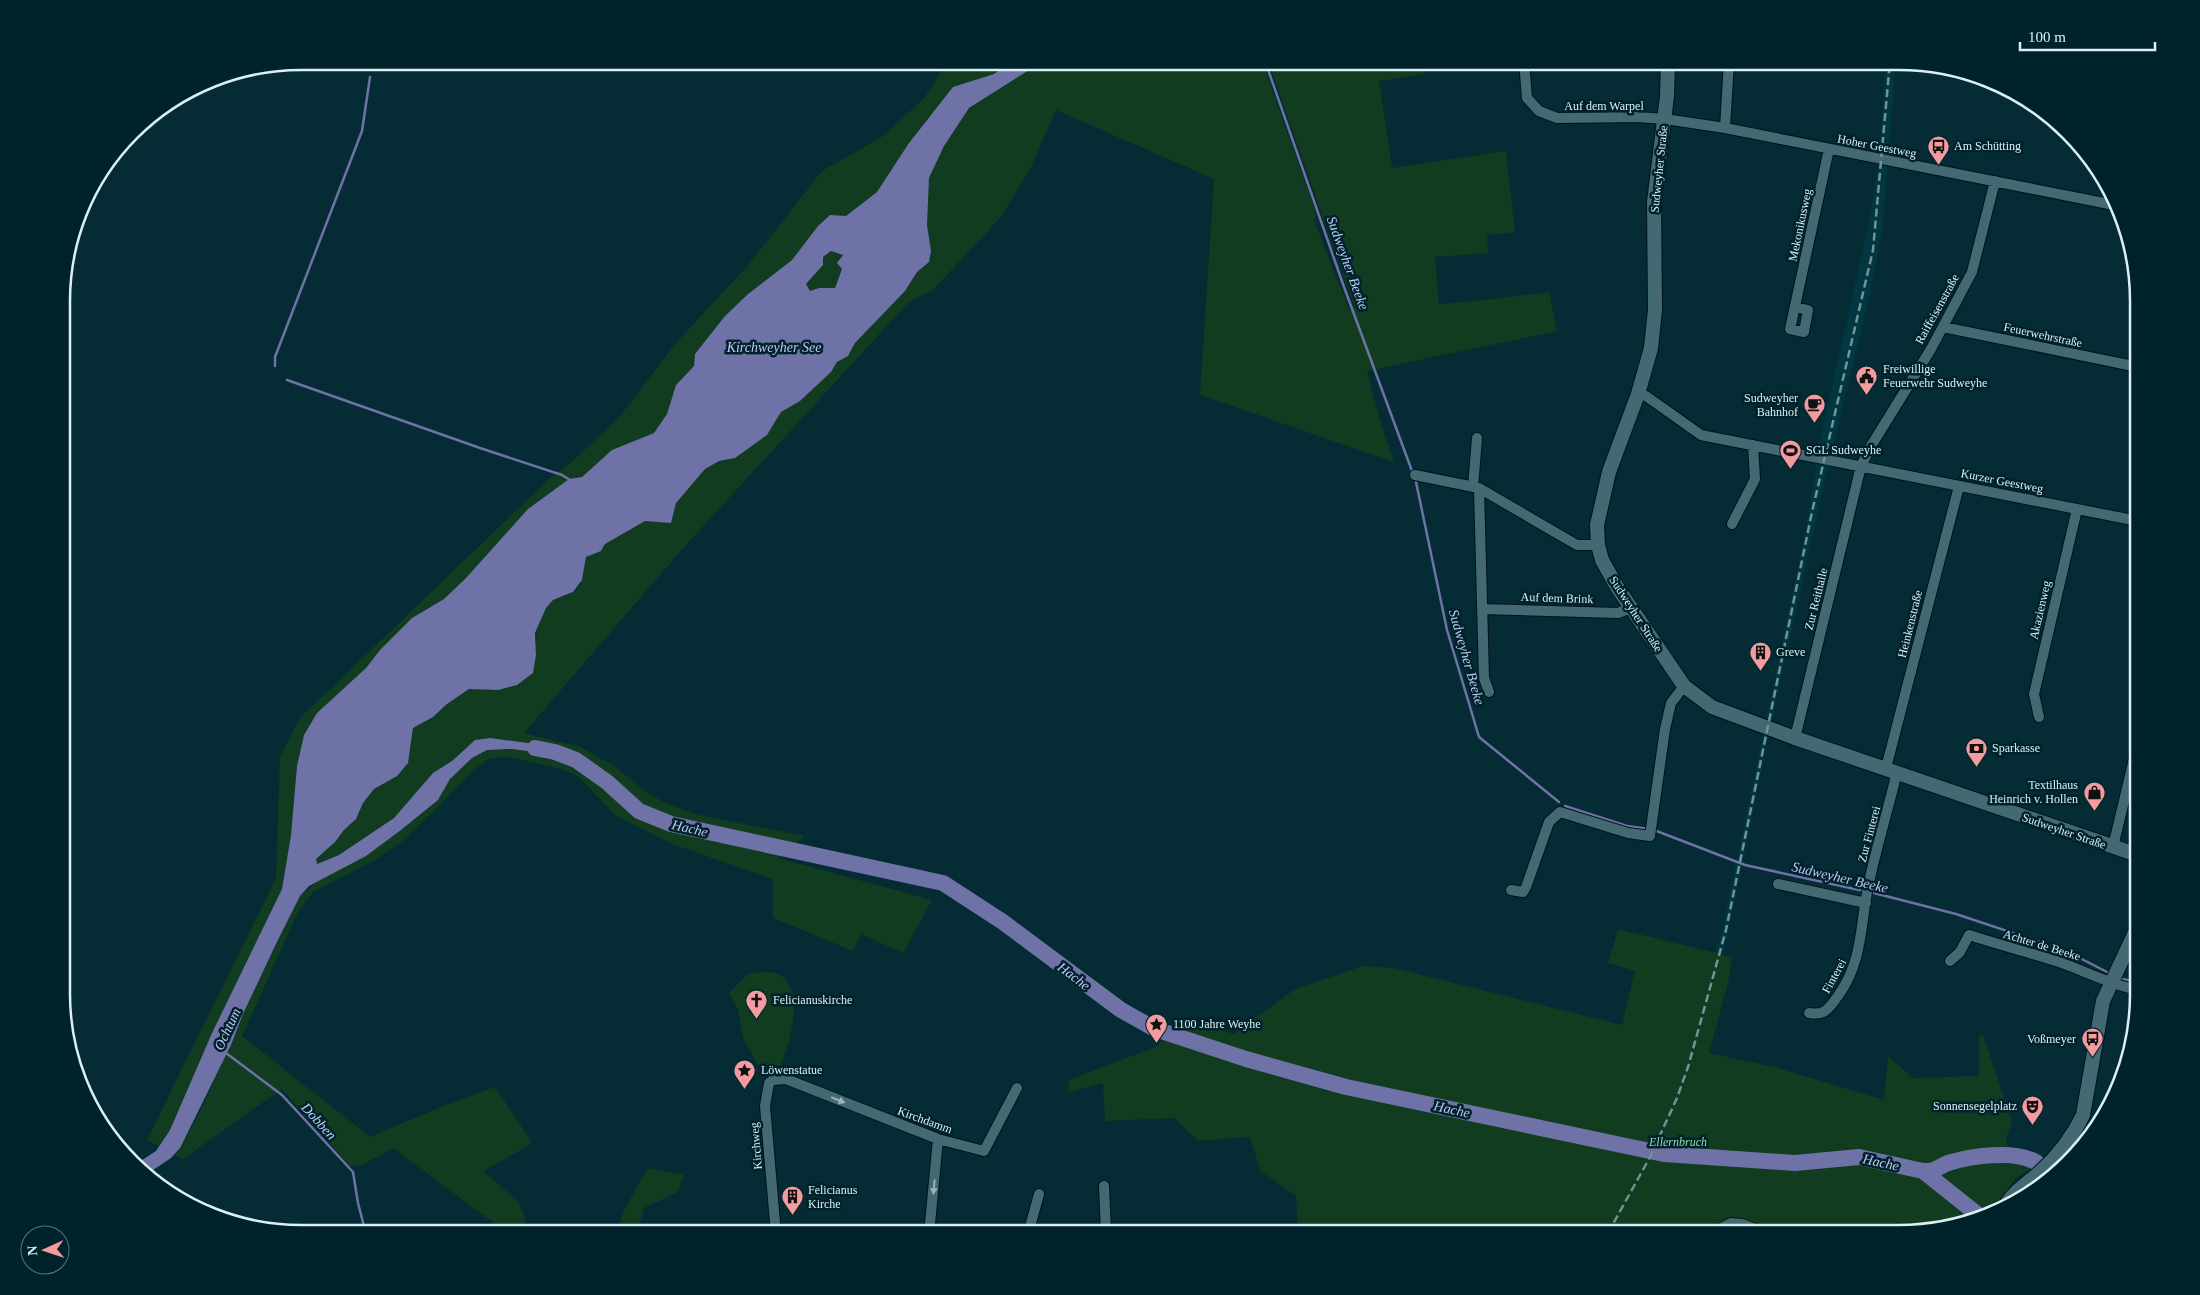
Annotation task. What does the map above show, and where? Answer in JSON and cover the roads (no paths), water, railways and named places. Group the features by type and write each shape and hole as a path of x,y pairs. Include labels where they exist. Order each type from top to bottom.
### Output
{"street":[{"name":"Auf dem Warpel","path":"1525,70 1528,98 1539,112 1557,118 1665,118"},
{"name":"Sudweyher Straße","path":"1668,70 1665,118 1654,202 1655,294 1651,348 1638,394 1608,472 1598,516 1598,545 1602,560 1630,608 1684,686 1712,707 1796,738 2130,853"},
{"path":"1725,128 1728,70"},
{"name":"Hoher Geestweg","path":"1665,118 1725,128 2108,204"},
{"name":"Mekonikusweg","path":"1795,307 1829,149"},
{"name":"Raiffeisenstraße","path":"1861,466 1871,446 1943,327 1972,272 1995,181"},
{"name":"Feuerwehrstraße","path":"1943,327 2130,365"},
{"path":"1638,394 1646,396 1701,435 1861,466"},
{"path":"1476,438 1476,488 1484,678 1489,692"},
{"path":"1732,524 1755,479 1753,445"},
{"name":"Kurzer Geestweg","path":"1861,466 2130,519"},
{"name":"Zur Reithalle","path":"1796,738 1861,466"},
{"path":"1415,475 1476,488 1577,545 1598,545"},
{"name":"Heinkenstraße","path":"1891,770 1959,486"},
{"name":"Akazienweg","path":"2039,717 2034,694 2077,509"},
{"name":"Auf dem Brink","path":"1482,609 1618,613 1630,608"},
{"path":"1511,890 1523,892 1549,822 1560,812 1628,833 1651,831 1665,730 1671,703 1684,686"},
{"name":"Zur Finterei","path":"1866,903 1891,770"},
{"path":"2113,847 2130,776"},
{"path":"1778,884 1866,903"},
{"name":"Finterei","path":"1809,1013 1827,1012 1845,987 1856,964 1866,903"},
{"name":"Achter de Beeke","path":"1950,962 1960,952 1969,935 2061,963 2111,981 2121,987 2130,989"},
{"path":"2026,1187 2072,1138 2083,1115 2103,1001 2130,942"},
{"name":"Kirchweg","path":"775,1225 765,1106 769,1083 773,1080 784,1079 793,1082"},
{"name":"Kirchdamm","path":"793,1082 938,1140 984,1151 1016,1088"},
{"path":"930,1225 938,1140"},
{"path":"1104,1186 1106,1225"},
{"path":"1030,1225 1039,1194"},
{"path":"1728,1225 1732,1223 1745,1225"}],"water":[{"name":"Kirchweyher See","path":"1000,70 1029,70 969,108 944,146 929,178 927,225 931,251 929,262 917,272 905,291 855,343 848,356 837,362 831,372 800,401 781,412 767,435 735,458 719,461 705,469 676,503 671,523 645,521 605,544 601,551 586,557 582,580 573,592 553,600 546,608 535,633 536,655 533,673 517,685 498,690 469,689 447,704 433,717 413,728 408,763 397,776 374,789 363,803 356,819 316,859 317,864 339,855 394,818 433,773 452,761 475,740 490,738 528,743 547,746 555,752 544,753 511,749 487,750 472,758 450,779 438,800 401,830 366,856 309,886 300,896 276,944 243,1014 231,1045 180,1148 171,1158 152,1171 141,1160 156,1151 170,1130 212,1033 282,889 291,835 297,766 304,735 317,713 366,668 380,650 412,618 444,599 466,578 528,509 569,479 582,477 612,450 654,433 667,414 676,385 694,366 695,354 725,316 748,294 792,260 818,226 830,215 846,216 877,192 909,143 953,87 994,74","holes":["831,251 843,255 837,263 842,269 835,288 819,288 810,291 806,284 823,265 823,257"]}],"waterway":[{"name":"Sudweyher Beeke","path":"1268,70 1344,287 1412,471"},
{"path":"275,366 275,357 362,131 370,77"},
{"path":"287,380 562,475 570,480"},
{"name":"Sudweyher Beeke","path":"1416,482 1447,630 1479,737 1559,802"},
{"name":"Hache","path":"535,748 555,752 576,760 607,782 639,811 671,824 943,883 1003,922 1121,1010 1155,1029 1246,1059 1346,1087 1664,1154 1795,1163 1859,1157 1923,1171 1975,1212"},
{"name":"Sudweyher Beeke","path":"1565,806 1627,826 1649,829"},
{"name":"Sudweyher Beeke","path":"1654,830 1745,865 1864,891"},
{"name":"Sudweyher Beeke","path":"1870,892 1956,914 2064,950 2109,973"},
{"name":"Sudweyher Beeke","path":"2122,979 2130,980"},
{"name":"Dobben","path":"226,1053 282,1095 353,1172 364,1225"},
{"name":"Hache","path":"1923,1171 1934,1170 1948,1163 1968,1158 2003,1155 2034,1161 2047,1171"}],"railway":[{"path":"1612,1225 1650,1157 1677,1098 1688,1067 1726,930 1812,512 1873,250 1889,70"}],"place":[{"name":"Am Schütting","path":"1938,165"},
{"name":"Freiwillige Feuerwehr Sudweyhe","path":"1867,395"},
{"name":"Sudweyher Bahnhof","path":"1814,424"},
{"name":"SGL Sudweyhe","path":"1790,469"},
{"name":"Greve","path":"1760,671"},
{"name":"Sparkasse","path":"1976,767"},
{"name":"Textilhaus Heinrich v. Hollen","path":"2094,811"},
{"name":"Felicianuskirche","path":"757,1019"},
{"name":"1100 Jahre Weyhe","path":"1157,1043"},
{"name":"Voßmeyer","path":"2092,1058"},
{"name":"Löwenstatue","path":"745,1089"},
{"name":"Sonnensegelplatz","path":"2033,1125"},
{"name":"Felicianus Kirche","path":"792,1216"}],"water label":[{"name":"Ochtum","path":"227,1029"}],"park label":[{"name":"Ellernbruch","path":"1678,1142"}]}
